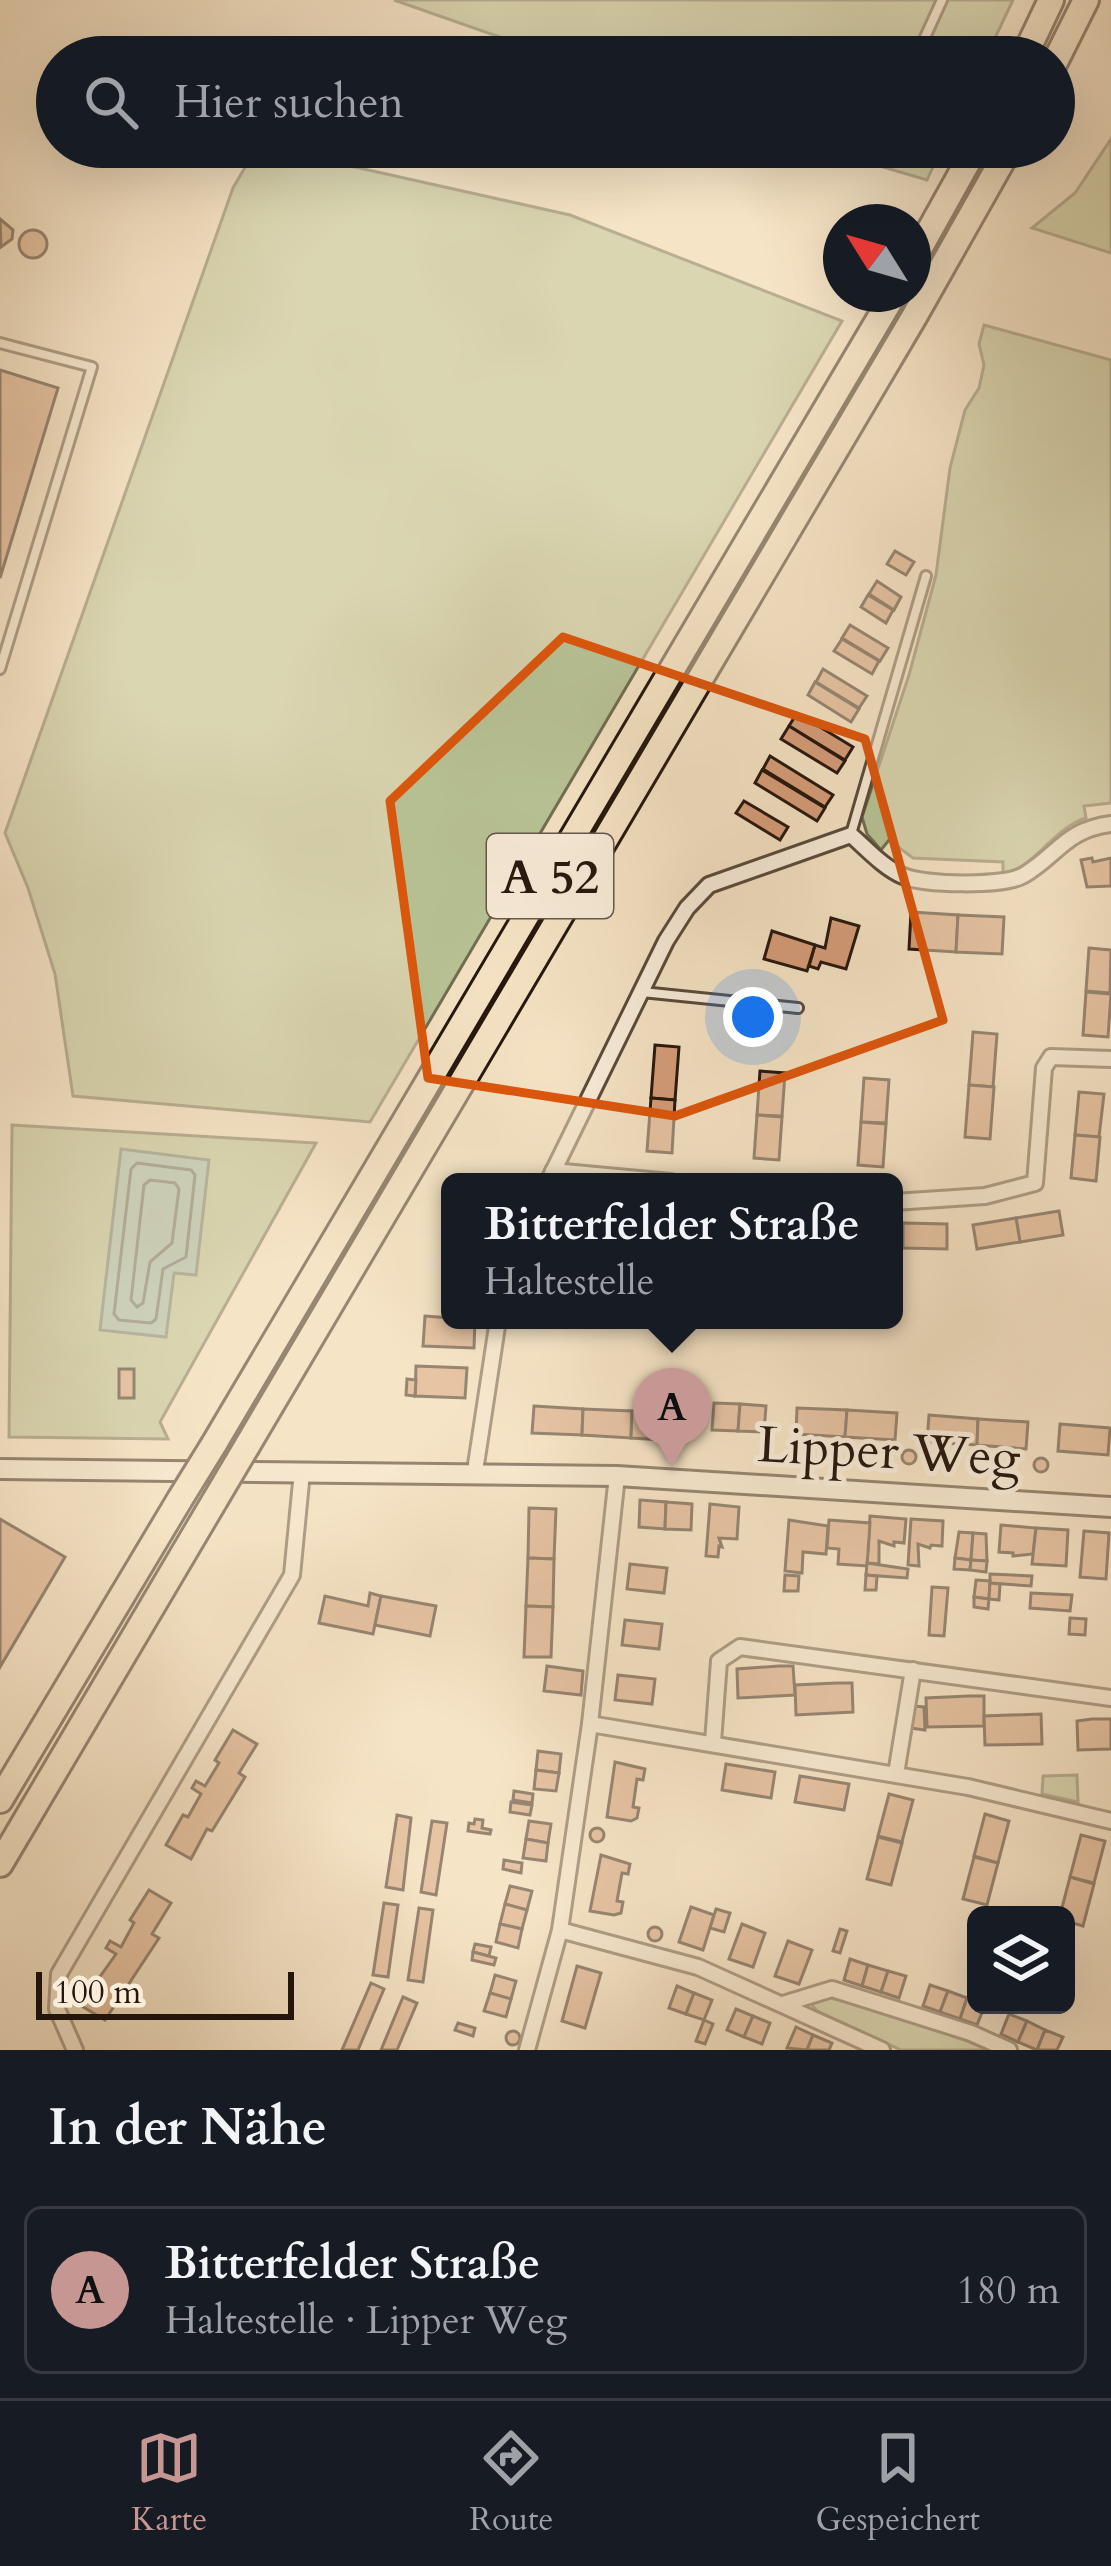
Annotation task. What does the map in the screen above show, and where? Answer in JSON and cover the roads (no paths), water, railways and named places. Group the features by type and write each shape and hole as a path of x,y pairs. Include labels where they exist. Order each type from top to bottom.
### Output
{"highway":[{"path":"1034,36 1051,0"},
{"path":"1068,36 1087,0"},
{"path":"931,228 964,168"},
{"name":"A 52","path":"0,1864 999,168"},
{"name":"A 52","path":"0,1799 884,312"},
{"path":"0,1885 46,1786"}],"street":[{"path":"553,1173 666,941 709,885 850,835 903,876 1009,882 1026,874 1067,838 1088,827 1111,824"},
{"path":"903,1201 985,1196 1035,1183 1044,1068 1051,1057 1111,1059"},
{"path":"475,1471 498,1329"},
{"name":"Lipper Weg","path":"0,1469 475,1471 1111,1507"},
{"path":"75,2050 57,2009 59,1974 292,1575 302,1472"},
{"path":"527,2050 560,1930 590,1724 617,1476"},
{"path":"713,1742 719,1661 740,1647 1111,1698"},
{"path":"896,1774 914,1670"},
{"path":"590,1724 896,1774 1111,1821"},
{"path":"560,1930 698,1967 882,2050"},
{"path":"783,2004 832,1988 1009,2050"}],"lane":[{"path":"926,36 942,0"},
{"path":"0,343 92,367 0,669"},
{"path":"850,835 926,576"},
{"path":"641,992 798,1008"}],"water":[{"path":"121,1149 209,1160 196,1275 174,1273 166,1337 100,1330"}],"place":[{"name":"Bitterfelder Straße","path":"672,1467"}]}
